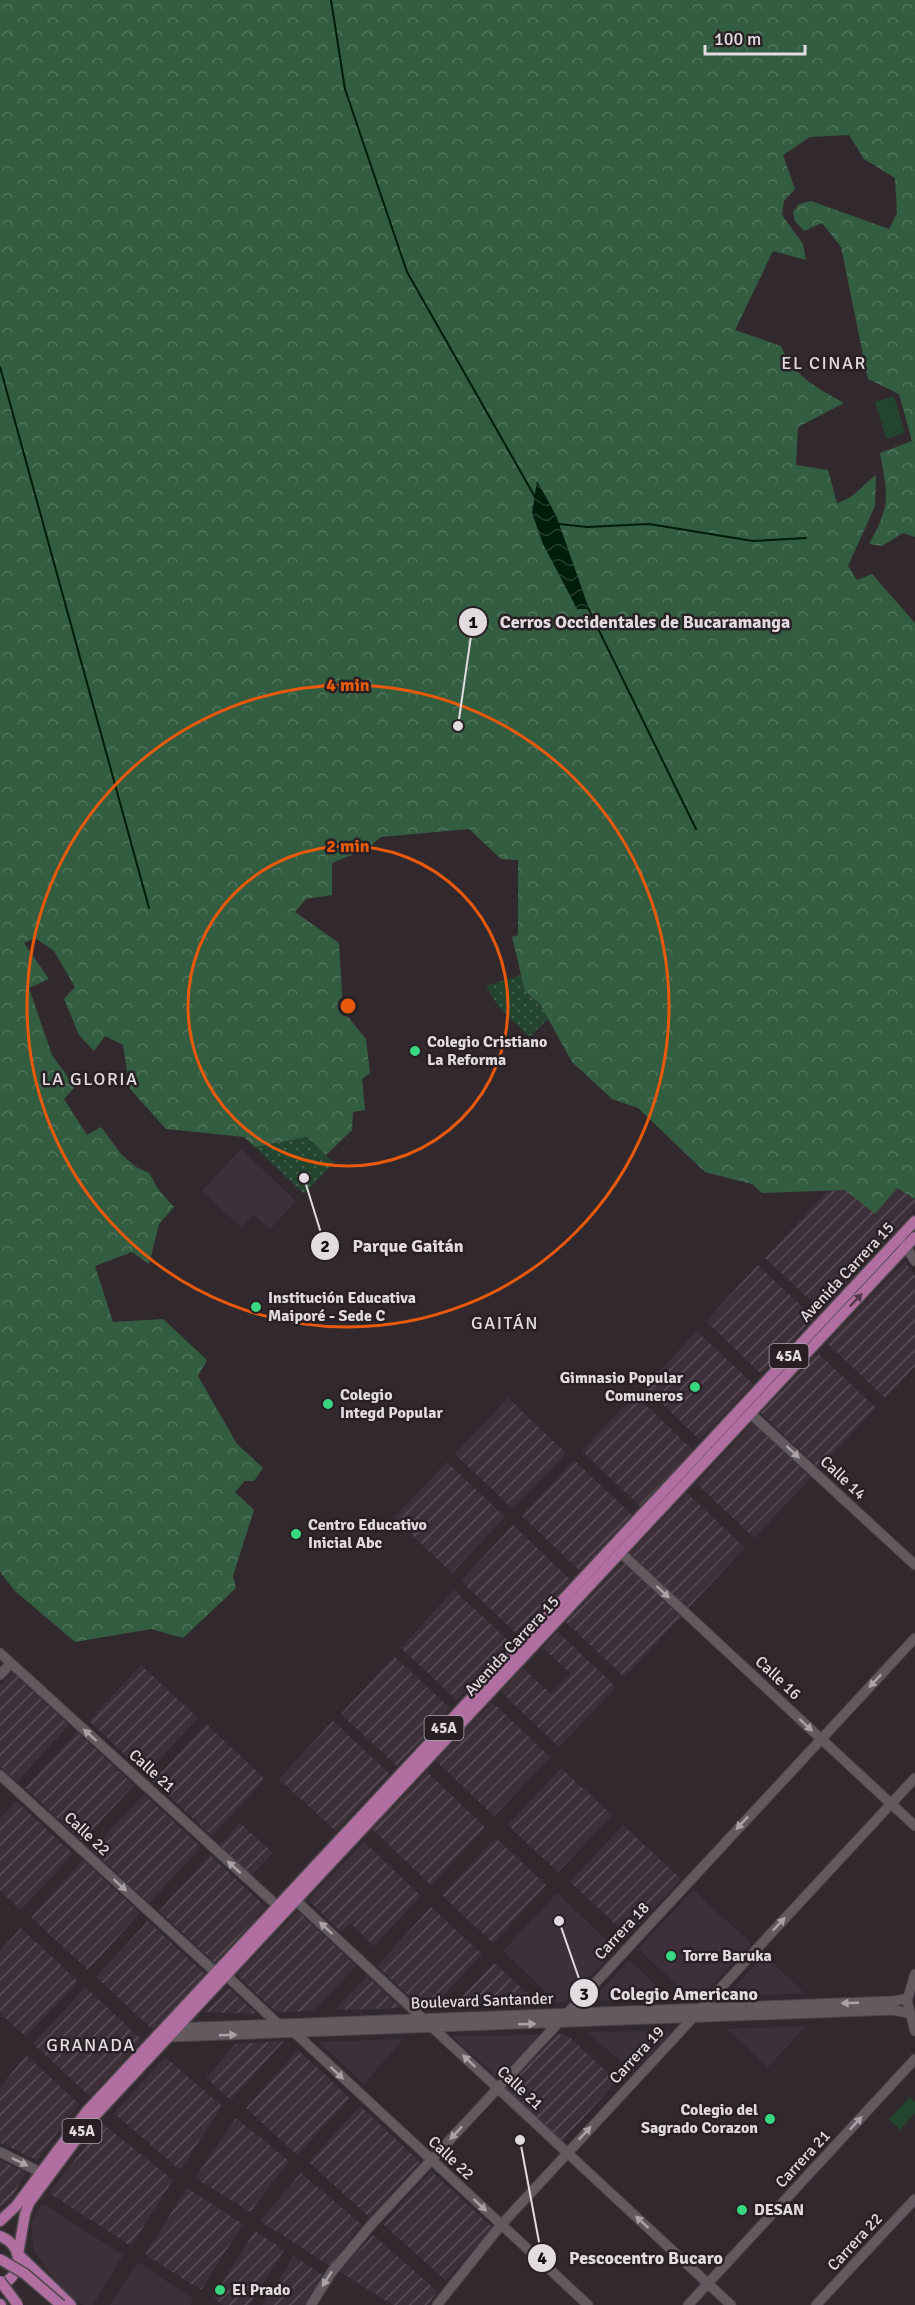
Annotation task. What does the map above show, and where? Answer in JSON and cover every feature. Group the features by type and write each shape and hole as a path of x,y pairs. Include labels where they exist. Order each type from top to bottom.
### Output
{"main road":[{"name":"Avenida Carrera 15","path":"292,1897 750,1413 908,1241 915,1221"},
{"name":"Avenida Carrera 15","path":"18,2254 25,2214 37,2192 90,2121 167,2032 908,1241"},
{"name":"Avenida Carrera 15","path":"0,2221 16,2206 87,2111 167,2032 178,2027 221,1974"},
{"path":"0,2236 10,2241 18,2254 71,2305"},
{"name":"45A","path":"0,2283 14,2275 18,2254"},
{"path":"0,2259 25,2274 61,2305"},
{"path":"0,2283 18,2305"}],"street":[{"path":"908,1241 915,1261"},
{"name":"Calle 14","path":"750,1413 915,1566"},
{"name":"Calle 16","path":"620,1552 915,1826"},
{"name":"Carrera 18","path":"310,2305 331,2273 357,2241 915,1638"},
{"name":"Calle 21","path":"0,1653 281,1909"},
{"path":"0,1675 11,1663"},
{"name":"Calle 22","path":"0,1775 221,1974 291,2033 588,2305"},
{"name":"Carrera 19","path":"437,2305 501,2225 567,2152 915,1778"},
{"name":"Calle 21","path":"292,1897 731,2305"},
{"path":"915,1974 908,1998 908,2013 915,2031"},
{"name":"Boulevard Santander","path":"178,2027 895,2001 908,1998"},
{"name":"Boulevard Santander","path":"167,2032 291,2033 893,2010 908,2013"},
{"name":"Carrera 21","path":"688,2305 915,2059"},
{"path":"0,2152 40,2172"},
{"name":"Carrera 22","path":"816,2305 915,2199"}],"shaded area":[{"path":"894,396 905,433 886,439 875,402"},
{"path":"521,975 525,991 540,1004 548,1019 529,1037 498,1006 486,986"},
{"path":"307,1137 334,1163 304,1194 255,1147"},
{"path":"241,1149 296,1201 270,1229 253,1214 241,1227 202,1191"},
{"path":"897,1188 915,1199 915,1209 821,1310 765,1258 828,1191 845,1190 875,1213"},
{"path":"905,1261 915,1276 915,1366 885,1398 827,1343"},
{"path":"758,1265 814,1318 761,1374 706,1321"},
{"path":"697,1331 753,1384 700,1440 645,1387"},
{"path":"818,1353 876,1408 819,1468 761,1413"},
{"path":"635,1395 693,1450 640,1506 582,1451"},
{"path":"508,1398 566,1453 513,1509 455,1454"},
{"path":"753,1423 811,1478 754,1538 696,1483"},
{"path":"574,1460 632,1515 580,1571 522,1516"},
{"path":"447,1462 505,1517 452,1573 394,1518"},
{"path":"687,1493 745,1548 688,1608 630,1553"},
{"path":"513,1525 571,1580 519,1636 461,1581"},
{"path":"623,1562 681,1617 624,1677 566,1622"},
{"path":"454,1590 510,1642 457,1700 401,1648"},
{"path":"558,1632 616,1687 559,1747 501,1692 523,1668 551,1694 571,1674 543,1648"},
{"path":"394,1656 450,1708 397,1766 341,1714"},
{"path":"141,1665 198,1718 146,1774 89,1721"},
{"path":"12,1672 69,1725 17,1782 0,1766 0,1686"},
{"path":"492,1702 550,1757 494,1816 436,1761"},
{"path":"333,1721 389,1773 336,1831 279,1779"},
{"path":"206,1724 265,1779 212,1836 153,1781"},
{"path":"77,1732 134,1785 82,1841 25,1788"},
{"path":"561,1768 612,1815 558,1872 508,1825"},
{"path":"427,1772 485,1827 431,1885 372,1829"},
{"path":"144,1794 201,1847 149,1903 92,1850"},
{"path":"16,1801 73,1854 21,1910 0,1890 0,1818"},
{"path":"240,1823 273,1853 251,1876 219,1846"},
{"path":"623,1825 681,1879 628,1936 570,1882"},
{"path":"496,1838 546,1885 493,1943 442,1895"},
{"path":"364,1842 421,1896 374,1946 350,1923 341,1932 308,1900"},
{"path":"210,1855 266,1907 215,1963 159,1911"},
{"path":"83,1860 140,1913 88,1970 31,1917"},
{"path":"693,1890 751,1943 703,1995 689,1996 638,1949"},
{"path":"557,1893 616,1949 566,2002 557,2002 503,1951"},
{"path":"431,1907 482,1954 432,2008 423,2009 377,1966"},
{"path":"298,1911 356,1966 313,2011 276,2012 237,1975"},
{"path":"148,1921 205,1974 153,2030 96,1977"},
{"path":"21,1928 78,1981 26,2037 0,2013 0,1951"},
{"path":"765,1955 804,1993 725,1997"},
{"path":"629,1960 671,1999 591,2001"},
{"path":"494,1963 540,2005 454,2005"},
{"path":"367,1976 401,2008 335,2010"},
{"path":"85,1987 142,2040 90,2096 33,2044"},
{"path":"229,1988 257,2014 204,2012"},
{"path":"806,2026 768,2067 727,2029"},
{"path":"672,2031 633,2072 587,2032"},
{"path":"557,2034 567,2035 617,2081 562,2141 506,2089"},
{"path":"539,2035 498,2078 452,2036"},
{"path":"403,2039 364,2084 319,2042"},
{"path":"284,2041 231,2100 206,2078 236,2044"},
{"path":"298,2050 350,2098 297,2155 246,2108"},
{"path":"26,2055 79,2104 37,2160 0,2143 0,2088"},
{"path":"165,2057 222,2106 180,2170 114,2113"},
{"path":"910,2097 915,2102 915,2113 900,2130 889,2119"},
{"path":"360,2106 420,2162 369,2217 309,2162"},
{"path":"236,2118 289,2161 250,2212 195,2178"},
{"path":"103,2124 173,2180 131,2246 49,2193"},
{"path":"0,2160 26,2172 12,2198 0,2208"},
{"path":"431,2171 493,2228 446,2281 383,2224"},
{"path":"301,2173 361,2224 330,2266 260,2221"},
{"path":"187,2188 243,2224 201,2290 145,2254"},
{"path":"42,2203 123,2255 93,2305 84,2305 71,2297 55,2281 34,2251 31,2223"},
{"path":"255,2231 284,2250 249,2305 224,2305 213,2298"},
{"path":"373,2235 437,2291 428,2305 393,2305 340,2272"},
{"path":"294,2256 323,2275 304,2305 263,2305"},
{"path":"138,2262 193,2299 190,2305 110,2305"}],"green space":[{"path":"0,0 915,0 915,537 903,533 882,546 869,544 881,519 886,500 880,453 912,441 899,394 868,379 841,247 822,223 804,231 795,221 793,212 799,204 811,201 889,229 897,213 895,178 864,159 849,135 810,137 783,155 795,189 784,201 782,215 803,244 806,260 773,251 735,330 781,346 799,373 815,386 844,403 798,427 796,465 828,470 837,503 853,495 876,475 875,506 848,566 857,580 872,574 915,623 915,1199 897,1188 875,1214 845,1190 762,1193 752,1184 705,1172 638,1108 612,1099 572,1062 540,1004 525,991 512,937 518,935 518,860 501,859 469,829 381,837 368,848 332,863 332,895 306,899 295,912 339,943 343,1011 366,1039 370,1073 362,1079 365,1110 353,1112 352,1130 326,1155 307,1137 255,1147 244,1137 166,1129 130,1089 123,1045 105,1036 94,1051 79,1035 64,999 75,987 54,951 35,938 24,943 49,979 29,988 52,1055 75,1087 64,1099 87,1135 101,1127 121,1154 136,1167 149,1173 158,1189 174,1207 159,1224 149,1264 132,1252 95,1266 113,1322 163,1319 207,1360 198,1376 237,1444 263,1468 254,1481 245,1481 235,1492 254,1510 233,1576 236,1588 183,1638 151,1629 75,1642 15,1591 0,1572"}],"water":[{"path":"537,481 556,515 589,609 577,609 543,544 532,513"}],"waterway":[{"path":"331,0 345,89 407,272 535,497"},
{"path":"0,367 149,908"},
{"path":"559,524 587,527 649,524 753,541 806,538"},
{"path":"588,608 696,829"}],"place":[{"name":"Cerros Occidentales de Bucaramanga","path":"458,726"},
{"name":"Colegio Cristiano La Reforma","path":"415,1051"},
{"name":"Parque Gaitán","path":"304,1178"},
{"name":"Institución Educativa Maiporé - Sede C","path":"256,1307"},
{"name":"Gimnasio Popular Comuneros","path":"695,1387"},
{"name":"Colegio Integd Popular","path":"328,1404"},
{"name":"Centro Educativo Inicial Abc","path":"296,1534"},
{"name":"Colegio Americano","path":"559,1921"},
{"name":"Torre Baruka","path":"671,1956"},
{"name":"Colegio del Sagrado Corazon","path":"770,2119"},
{"name":"Pescocentro Bucaro","path":"520,2140"},
{"name":"DESAN","path":"742,2210"},
{"name":"El Prado","path":"220,2290"}],"district":[{"name":"EL CINAR","path":"824,363"},
{"name":"LA GLORIA","path":"90,1079"},
{"name":"GAITÁN","path":"505,1323"},
{"name":"GRANADA","path":"91,2045"}]}
